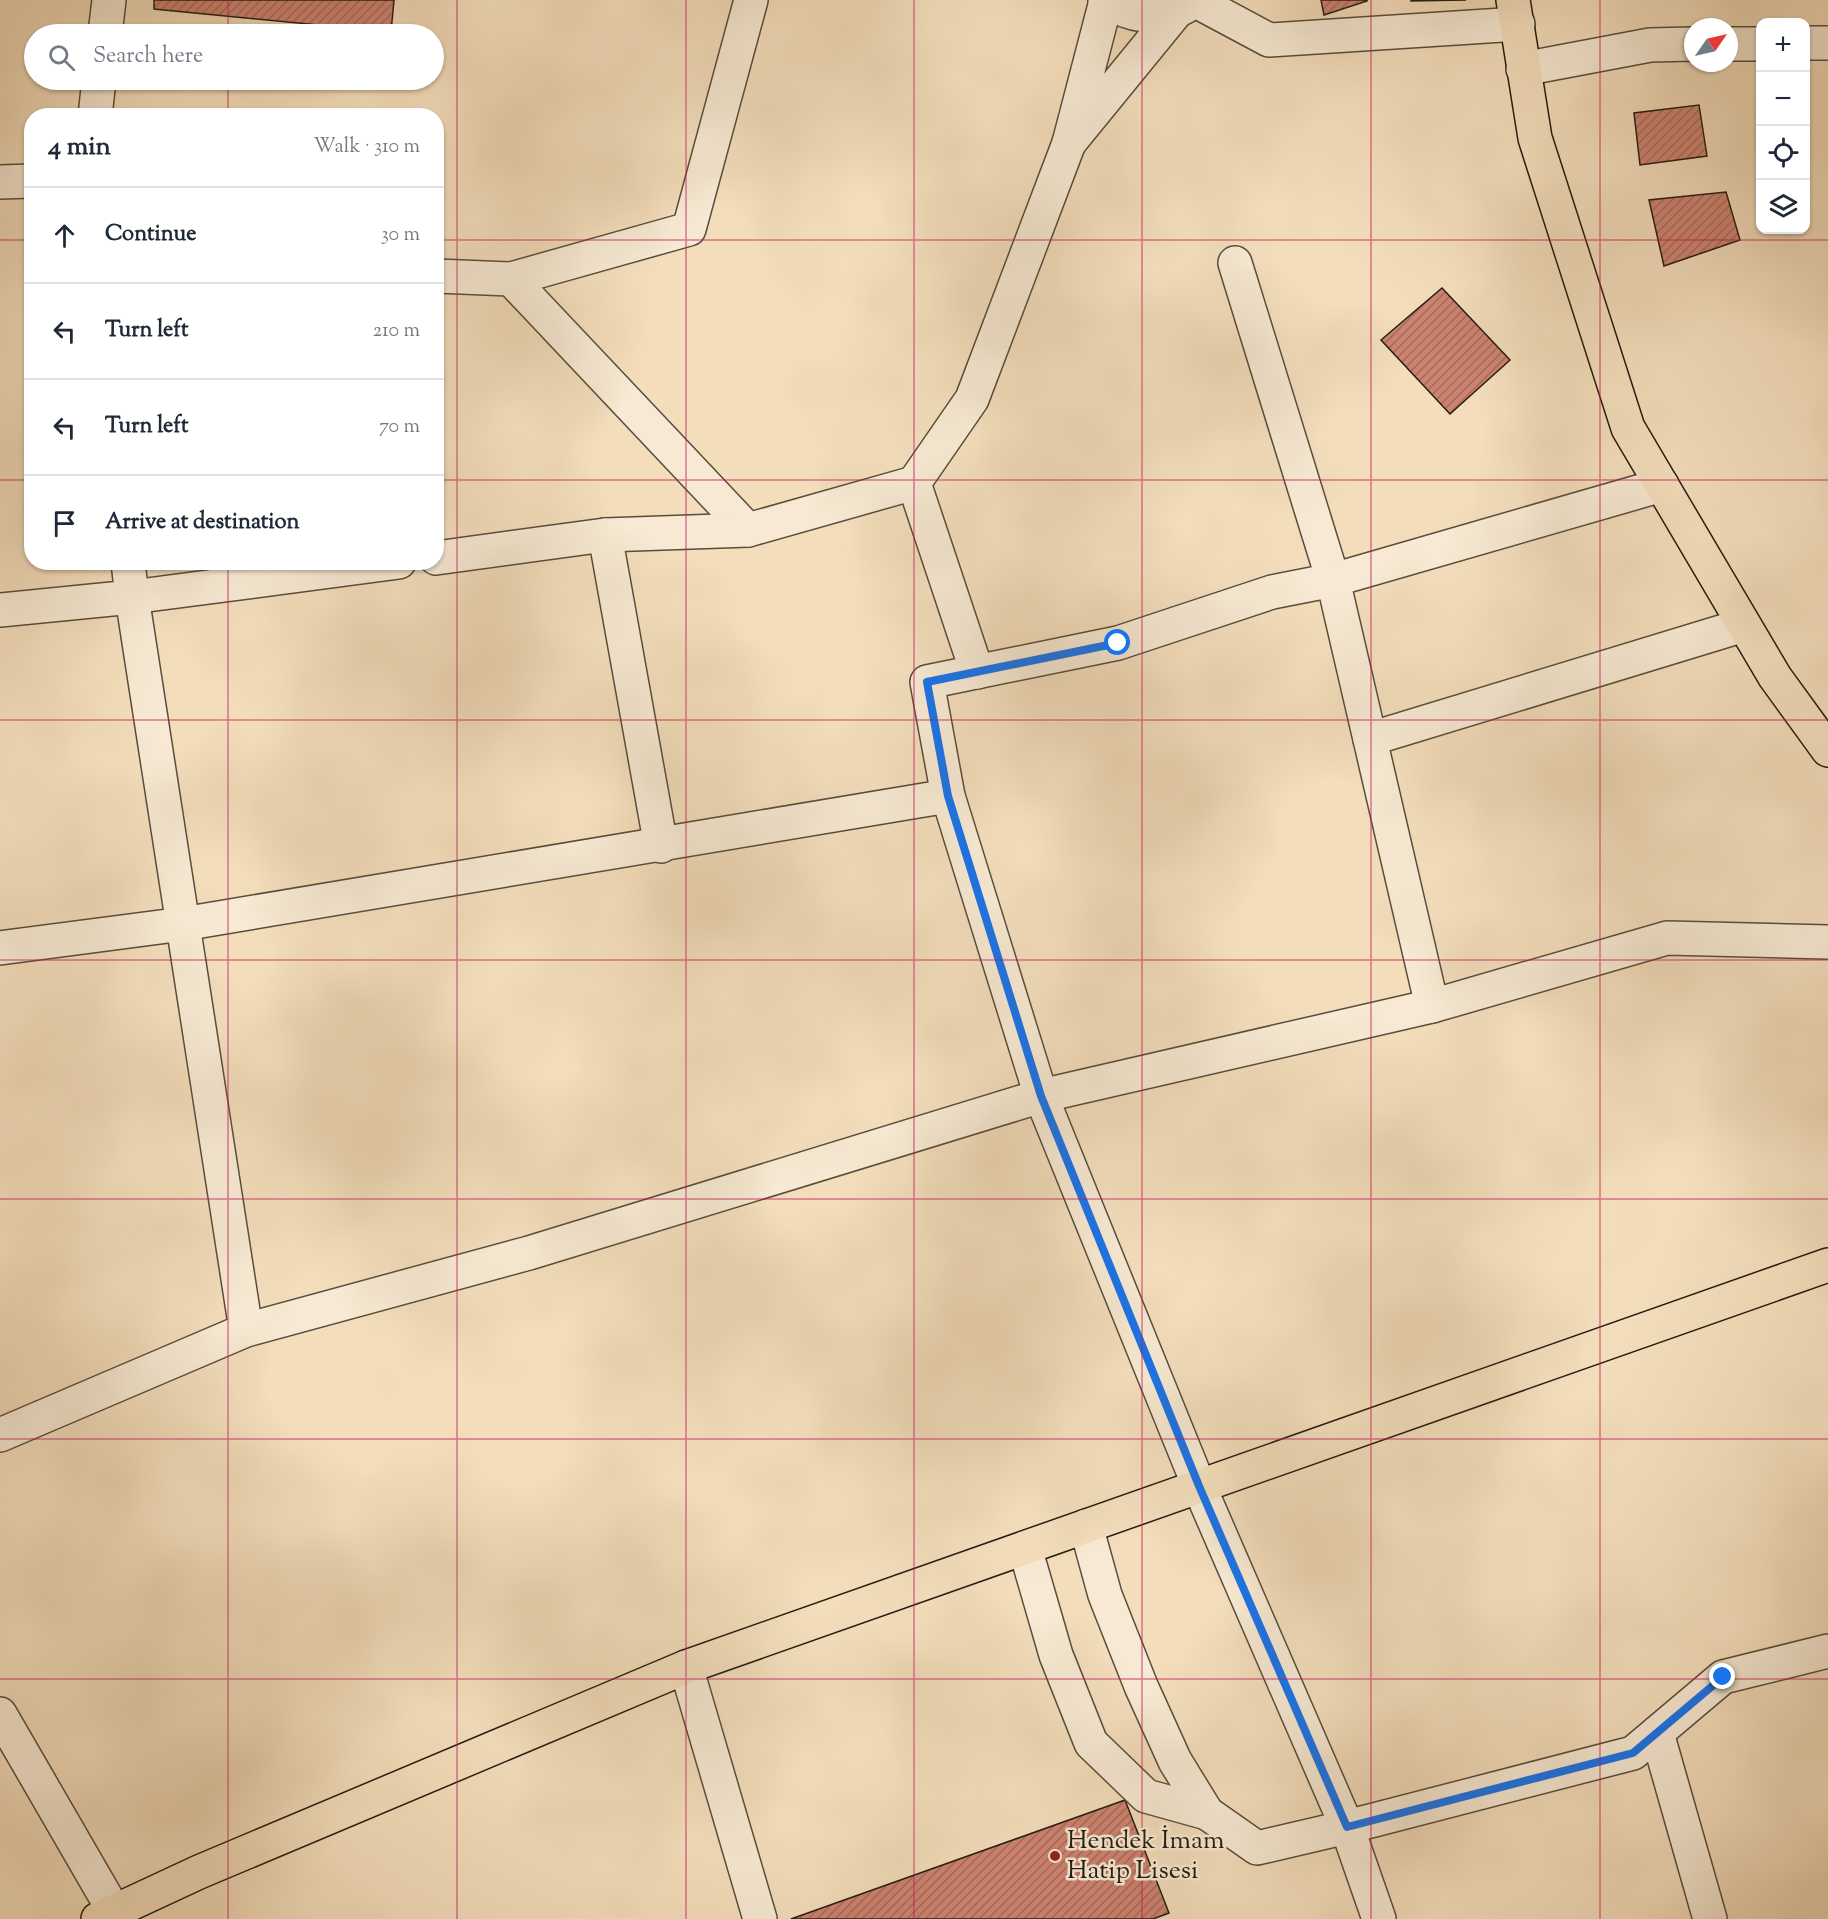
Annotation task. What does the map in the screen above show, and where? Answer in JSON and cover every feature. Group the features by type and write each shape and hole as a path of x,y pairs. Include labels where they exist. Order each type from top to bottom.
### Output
{"main road":[{"path":"1516,12 1535,138 1628,428 1775,677 1828,750"},
{"path":"106,1915 210,1868 686,1667 1828,1265"}],"street":[{"path":"106,24 109,0"},
{"path":"444,276 511,279 690,229 751,0"},
{"path":"444,557 605,535 748,530 914,483 972,399 1069,143 1105,0 1127,12 1151,16 1190,4 1269,40 1516,12"},
{"path":"1069,143 1190,4"},
{"path":"1810,43 1828,43"},
{"path":"1738,44 1756,44"},
{"path":"1523,69 1650,45 1684,45"},
{"path":"95,108 98,90"},
{"path":"0,182 24,181"},
{"path":"1235,262 1333,580 1432,1006"},
{"path":"511,279 748,530"},
{"path":"914,483 977,672"},
{"path":"1379,1919 1347,1827 1199,1486 1041,1096 948,796 927,682 1118,643 1272,592 1333,580 1662,485"},
{"path":"605,535 661,846"},
{"path":"129,570 246,1330"},
{"path":"0,610 132,597 338,570"},
{"path":"1370,740 1744,625"},
{"path":"0,948 183,924 661,846 948,796"},
{"path":"0,1435 246,1330 529,1253 1041,1096 1432,1006 1667,938 1828,942"},
{"path":"1086,1526 1106,1595 1141,1686 1175,1761 1207,1813"},
{"path":"1025,1548 1056,1655 1091,1743 1146,1796 1207,1813 1257,1848 1633,1753 1723,1677 1828,1651"},
{"path":"686,1667 760,1919"},
{"path":"0,1713 106,1915"},
{"path":"1657,1733 1710,1919"}],"building":[{"path":"154,0 394,0 392,24 309,24 154,9"},
{"path":"1321,0 1367,0 1367,1 1324,15"},
{"path":"1411,0 1466,0 1411,1"},
{"path":"1699,105 1707,156 1640,165 1634,113"},
{"path":"1726,192 1740,240 1664,266 1649,200"},
{"path":"1442,288 1510,360 1450,414 1381,340"},
{"name":"Hendek İmam Hatip Lisesi","path":"1125,1800 1169,1913 1153,1919 791,1919"}],"place":[{"name":"Hendek İmam Hatip Lisesi","path":"1055,1856"}],"route":[{"path":"1118,643 927,682 948,796 1041,1096 1199,1486 1347,1827 1633,1753 1723,1677"}]}
